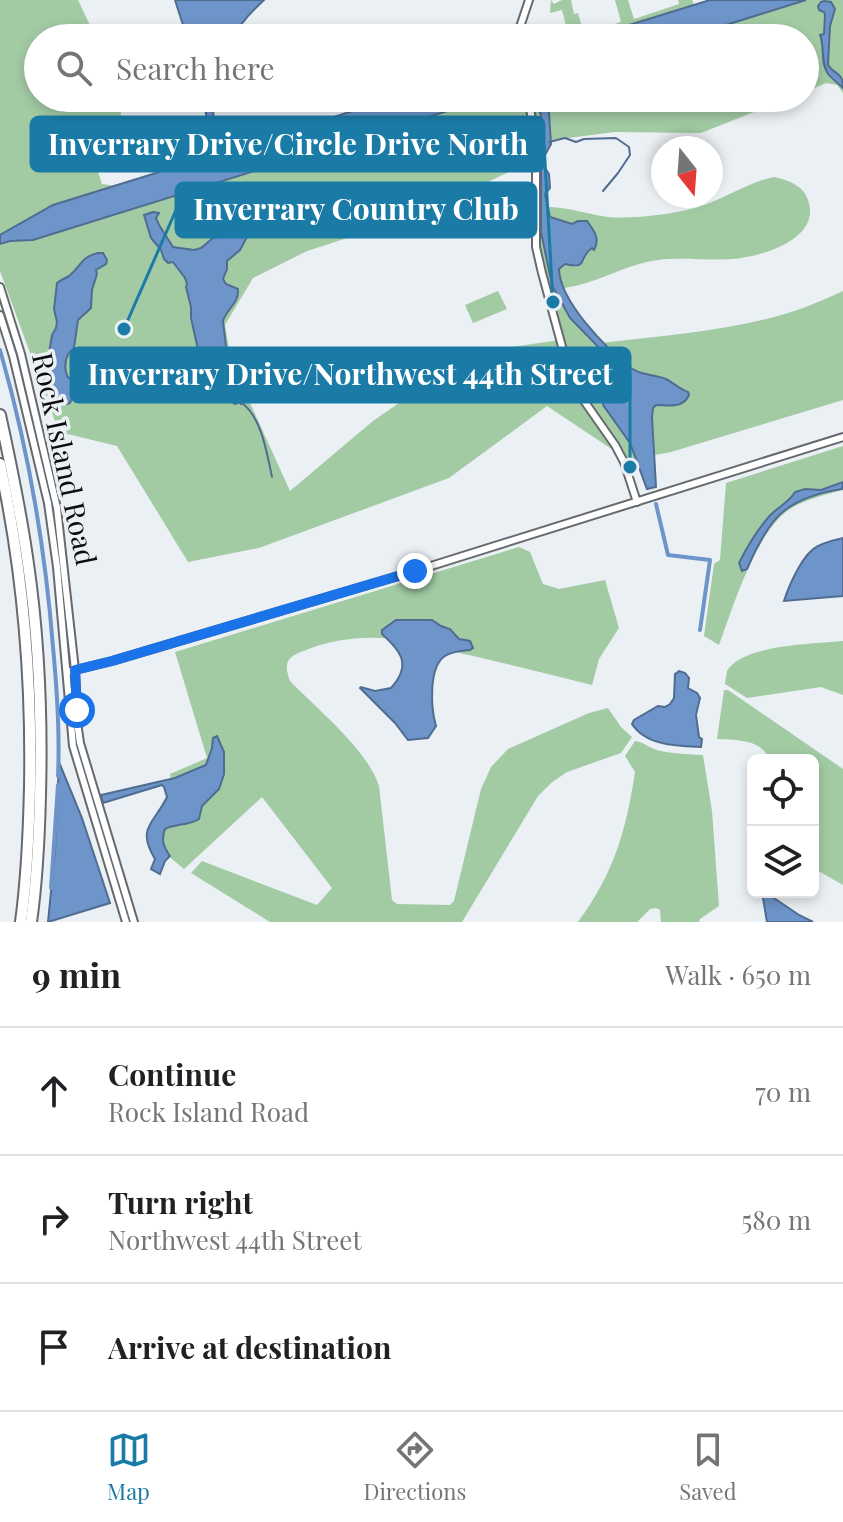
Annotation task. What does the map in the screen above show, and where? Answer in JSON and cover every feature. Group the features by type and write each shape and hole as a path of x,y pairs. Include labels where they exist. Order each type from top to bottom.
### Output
{"highway":[{"path":"0,415 29,566 37,657 41,740 39,834 31,922"},
{"path":"0,464 18,569 28,657 31,741 29,834 21,922"}],"street":[{"path":"521,24 529,0"},
{"path":"531,112 536,141 536,247 567,365 580,395 624,462 637,502"},
{"name":"Rock Island Road","path":"0,287 21,354 57,508 75,670 75,737 134,922"},
{"name":"Rock Island Road","path":"0,315 13,356 48,503 80,775 126,922"},
{"path":"67,672 141,653 843,437"}],"green space":[{"path":"0,0 78,0 89,24 24,24 24,112 121,112 113,137 91,150 102,184 116,186 53,205 0,235"},
{"path":"551,0 554,4 571,0 574,14 578,13 581,24 566,24 562,10 550,13"},
{"path":"615,0 628,0 634,19 679,4 678,0 692,0 694,5 632,24 615,24 621,22"},
{"path":"806,0 843,0 843,93 837,85 826,83 819,86 819,24 729,24"},
{"path":"444,112 754,112 701,133 615,132 545,141 543,189 547,257 574,317 600,343 753,322 803,308 843,291 843,400 671,452 628,460 547,406 449,478 259,548 188,562 117,446 59,432 0,271 0,245 10,241 33,240","holes":["535,148 536,247 560,340 471,353 373,421 290,491 231,361 225,325 253,278 307,251 416,216 530,162"]},
{"path":"774,177 799,187 806,195 810,214 798,235 758,254 723,259 646,262 564,288 559,269 565,264 575,267 584,261 587,252 597,246 596,234 549,217 547,207 608,217 723,208 723,197"},
{"path":"498,291 507,309 473,323 465,305"},
{"path":"843,446 843,490 802,503 778,520 747,571 719,645 704,636 714,564 720,560 726,483"},
{"path":"519,547 530,552 543,584 559,589 605,580 619,628 599,659 592,685 386,638 324,644 294,655 287,665 290,681 353,744 373,772 379,786 392,900 397,904 450,905 454,901 481,789 491,767 508,749 589,713 608,708 632,737 621,753 567,772 538,796 462,922 270,922 191,873 202,861 317,905 332,888 262,797 184,869 155,845 173,790 170,774 207,758 175,652"},
{"path":"843,641 843,695 821,687 747,698 725,684 727,671 748,655 780,647"},
{"path":"724,690 728,690 843,769 843,885 819,871 819,754 766,754 755,744 717,739"},
{"path":"635,741 666,752 703,755 712,811 719,906 699,922 661,922 660,910 656,908 650,909 637,922 578,922 601,886 623,832 635,772 625,756"}],"water":[{"path":"175,0 264,0 242,24 183,24"},
{"path":"710,0 806,0 729,24 632,24"},
{"path":"824,1 831,2 835,9 830,26 828,65 840,76 843,88 828,74 824,65 820,35 824,34 825,15 818,6"},
{"path":"206,112 213,112 219,135 228,146 235,148 349,112 444,112 33,240 0,244 0,235 53,205 185,164 205,135"},
{"path":"540,112 549,112 551,144 545,155 545,168 549,174 550,188 545,194 550,217 572,224 587,221 596,238 594,250 592,248 580,264 565,264 559,269 567,296 597,337 631,368 666,379 689,395 679,404 656,405 653,408 656,487 647,489 630,443 603,405 613,362 570,318 552,285 541,232"},
{"path":"159,213 156,218 173,247 194,250 213,238 245,232 247,237 240,250 227,261 223,279 226,284 238,289 237,298 223,321 229,372 238,387 241,404 235,404 210,385 197,345 185,278 173,262 168,263 164,259 151,238 144,215"},
{"path":"103,253 106,264 96,270 91,308 78,320 74,348 66,358 67,375 74,385 71,401 67,404 61,402 40,375 56,328 54,309 57,283 69,276 87,257"},
{"path":"843,482 842,489 797,503 778,516 747,569 742,571 739,563 756,535 770,515 795,492 821,490"},
{"path":"843,538 843,596 784,601 807,555 821,545"},
{"path":"396,620 432,620 450,629 459,639 470,641 473,648 445,656 436,669 432,689 436,726 428,738 408,740 360,688 375,691 391,688 397,680 402,659 382,634 382,630"},
{"path":"679,671 689,678 688,688 700,698 696,715 701,747 654,741 632,724 658,706 670,704 674,698 675,674"},
{"path":"217,736 224,752 224,774 219,789 202,806 199,819 165,829 163,843 170,856 160,874 151,869 155,859 147,832 167,797 164,787 162,785 103,803 101,795 175,778 206,765 213,738"},
{"path":"59,762 82,818 110,903 48,922 55,851"},
{"path":"763,898 774,898 813,922 767,922"}],"waterway":[{"path":"549,142 565,138 576,142 616,138 629,147 630,155 603,191"},
{"path":"0,350 27,460 45,572 57,695 58,776"},
{"path":"242,403 259,427 272,477"},
{"path":"656,504 668,555 710,560 700,630"},
{"path":"51,888 58,785"}],"place":[{"name":"Inverrary Drive/Circle Drive North","path":"553,302"},
{"name":"Inverrary Country Club","path":"124,329"},
{"name":"Inverrary Drive/Northwest 44th Street","path":"630,467"}],"route":[{"path":"77,710 75,670 415,571"}]}
